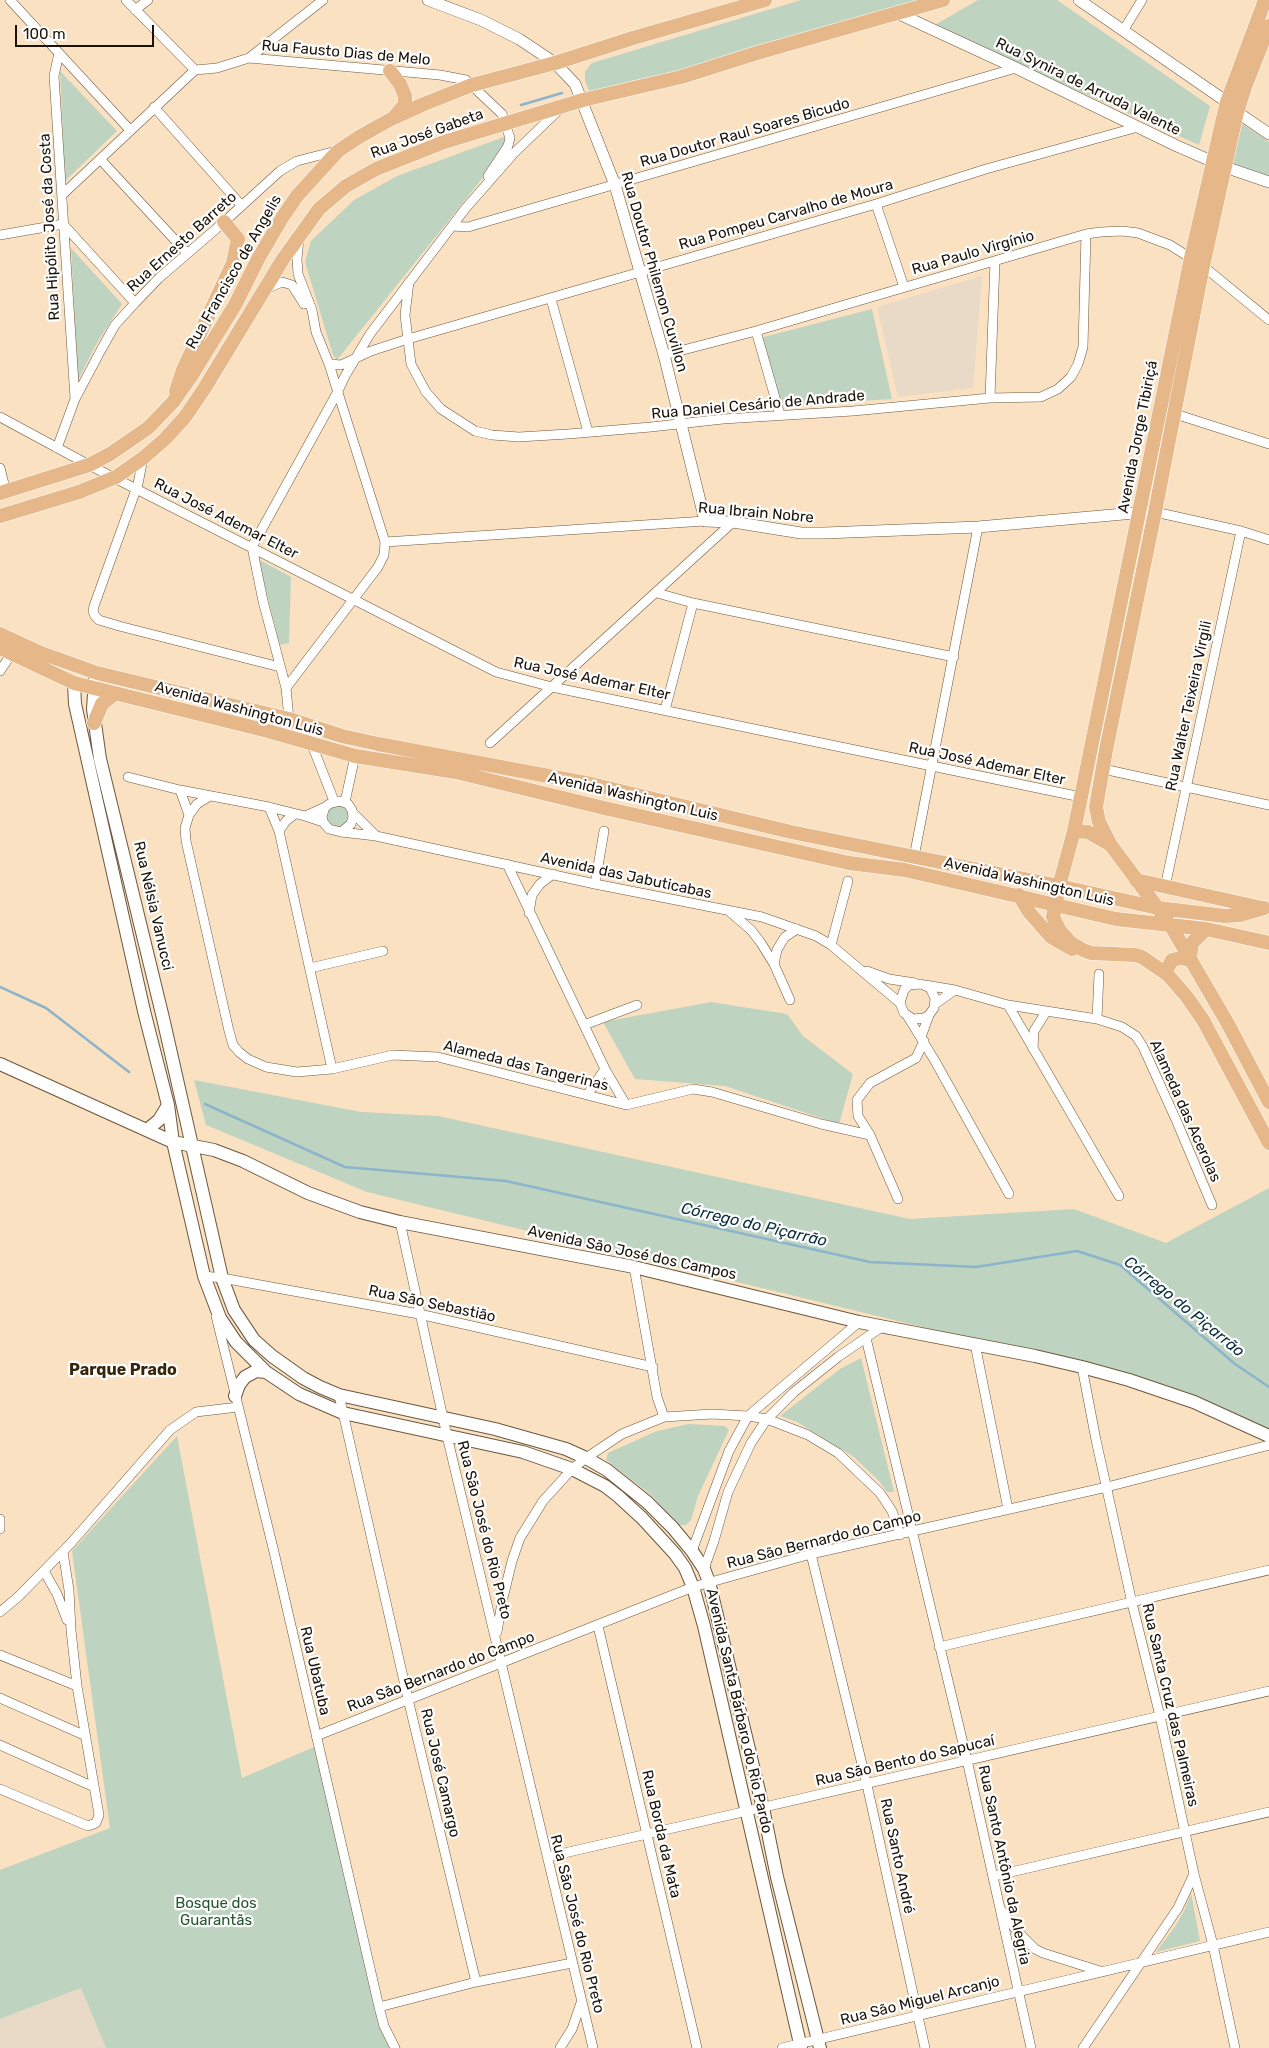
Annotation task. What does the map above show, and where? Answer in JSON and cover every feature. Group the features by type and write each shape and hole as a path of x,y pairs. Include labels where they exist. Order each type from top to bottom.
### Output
{"main road":[{"name":"Rua Francisco de Angelis","path":"3,492 88,464 110,454 148,428 173,402 190,378 235,305 258,259 297,196 338,151 393,118 472,85 555,63 633,38 765,0"},
{"name":"Rua José Gabeta","path":"0,514 79,492 116,477 143,458 185,417 225,357 264,289 299,235 319,210 346,186 376,169 444,142 583,100 681,78 758,53 943,0"},
{"name":"Avenida Jorge Tibiriçá","path":"1054,906 1074,831 1140,511 1167,411 1219,165 1227,102 1265,0"},
{"name":"Avenida Jorge Tibiriçá","path":"1219,165 1245,87 1269,26"},
{"path":"390,71 400,84 405,96 405,104 393,118"},
{"path":"173,402 182,370 233,263 238,248 238,239 224,222"},
{"name":"Avenida Jorge Tibiriçá","path":"1167,411 1155,512 1096,807 1099,822 1110,844 1171,926 1228,1024 1269,1102"},
{"path":"0,514 7,504 3,492"},
{"name":"Avenida Washington Luis","path":"0,634 41,653 97,673 290,719 342,736 591,784 791,832 1158,908 1225,916 1267,909"},
{"name":"Avenida Washington Luis","path":"6,650 74,683 93,689 268,731 355,756 456,772 604,808 849,863 906,870 1116,919 1206,929 1269,943"},
{"name":"Rua Nélsia Vanucci","path":"97,673 93,689 94,723 100,759 193,1146"},
{"name":"Rua Nélsia Vanucci","path":"74,683 75,704 144,1011 168,1105 173,1142"},
{"path":"94,723 102,704 114,694"},
{"path":"268,731 267,722 274,716"},
{"path":"342,736 355,747 355,756"},
{"path":"1074,831 1088,832 1110,844"},
{"path":"1136,880 1267,909"},
{"path":"1019,895 1029,912 1051,937 1071,949 1083,950"},
{"path":"1075,910 1094,910 1133,916 1139,912 1139,904"},
{"path":"1054,906 1053,917 1060,930 1071,943 1091,954 1135,955 1142,957 1168,975 1203,1020 1269,1143"},
{"path":"1168,975 1166,971 1172,960 1190,958 1192,943 1206,929"},
{"name":"Avenida São José dos Campos","path":"0,1064 173,1142 214,1150 243,1161 308,1193 360,1212 400,1222 634,1267 859,1322 1082,1367 1129,1380 1194,1402 1269,1436"},
{"path":"147,1130 159,1120 168,1105"},
{"name":"Avenida Santa Bárbaro do Rio Pardo","path":"173,1142 204,1276 211,1298 228,1331 266,1372 299,1394 342,1413 522,1452 572,1469 605,1486 642,1518 675,1554 685,1568 693,1587 704,1626 801,2046"},
{"name":"Avenida Santa Bárbaro do Rio Pardo","path":"193,1146 222,1278 234,1310 254,1340 272,1356 303,1378 339,1394 538,1440 586,1458 607,1470 647,1502 673,1528 692,1551 704,1569 709,1582 763,1808 777,1877 819,2044"},
{"path":"237,1402 239,1385 246,1377 256,1371 266,1372"}],"street":[{"path":"10,0 130,130"},
{"path":"63,194 195,70 126,0"},
{"path":"135,10 148,0"},
{"path":"249,58 324,0"},
{"name":"Rua Doutor Philemon Cuvillon","path":"428,0 481,20 538,50 569,76 583,100 615,186 640,272 664,355 705,521"},
{"path":"1079,0 1227,102"},
{"path":"1123,31 1142,0"},
{"name":"Rua Synira de Arruda Valente","path":"897,14 1016,68 1219,165 1269,182"},
{"name":"Rua Hipólito José da Costa","path":"59,53 54,76 75,399"},
{"name":"Rua Fausto Dias de Melo","path":"195,70 217,68 249,58 440,75 466,80 472,85"},
{"name":"Rua Doutor Raul Soares Bicudo","path":"452,226 468,227 615,186 1016,68"},
{"path":"465,210 508,146 510,138 502,114 472,85"},
{"path":"290,719 286,688 252,548 370,334 465,210 514,153 563,106"},
{"path":"154,107 242,206"},
{"path":"1237,112 1269,134"},
{"name":"Rua Pompeu Carvalho de Moura","path":"329,364 341,365 357,356 408,340 876,204 986,169 1138,127"},
{"name":"Rua Ernesto Barreto","path":"57,448 75,399 115,325 135,303 159,278 280,171 297,161 338,151"},
{"path":"100,159 188,253"},
{"path":"876,204 904,287"},
{"path":"0,235 63,224 135,303"},
{"name":"Rua Paulo Virgínio","path":"664,355 756,331 1086,234 1122,230 1138,233 1170,245 1197,262 1269,320"},
{"name":"Rua Daniel Cesário de Andrade","path":"408,282 405,315 411,364 426,392 441,409 469,428 492,435 520,437 651,427 680,422 854,411 990,398 1024,399 1041,397 1058,389 1071,377 1078,364 1083,347 1086,234"},
{"path":"299,235 298,274 312,310 316,332"},
{"path":"990,398 995,261"},
{"path":"264,289 282,282 292,285 300,295 329,364 385,542 382,560 286,688"},
{"path":"551,299 588,432"},
{"path":"756,331 780,415"},
{"path":"1167,411 1269,444"},
{"name":"Rua José Ademar Elter","path":"0,420 116,477 136,489 496,672 552,686 1081,797"},
{"path":"143,458 140,477 93,611 99,620 280,667"},
{"path":"0,468 3,492"},
{"name":"Rua Ibrain Nobre","path":"385,542 705,521 733,522 801,533 978,527 1140,511 1155,512"},
{"path":"1155,512 1241,531 1269,540"},
{"path":"490,743 733,522"},
{"path":"914,858 978,527"},
{"name":"Rua Walter Teixeira Virgili","path":"1165,887 1241,531"},
{"path":"657,593 954,657"},
{"path":"665,710 693,602"},
{"path":"0,671 6,650"},
{"path":"312,745 334,801"},
{"path":"345,802 355,756"},
{"path":"1103,769 1269,805"},
{"path":"128,777 180,790 268,807 324,822"},
{"name":"Alameda das Tangerinas","path":"180,790 189,815 185,828 189,856 233,1045 248,1059 266,1067 297,1072 332,1069 393,1055 438,1057 626,1105 694,1089 712,1092 822,1124 870,1135"},
{"path":"189,815 197,804 210,796"},
{"path":"305,816 334,801 345,802 376,836"},
{"path":"268,807 279,831 332,1069"},
{"path":"325,807 322,814 324,822 329,829 341,832 350,826 354,814"},
{"path":"279,831 286,821 295,814"},
{"path":"595,884 604,831"},
{"name":"Avenida das Jabuticabas","path":"341,832 376,836 595,884 762,917 797,929 831,944 900,1003"},
{"path":"507,864 605,1069 626,1105"},
{"path":"529,913 532,895 540,884 553,874"},
{"path":"831,944 848,881"},
{"path":"730,912 751,930 774,964 790,1000"},
{"path":"774,964 777,950 781,943 785,937 797,929"},
{"path":"310,968 383,951"},
{"name":"Alameda das Acerolas","path":"860,968 889,979 955,990 1008,1005 1097,1019 1127,1030 1136,1036 1143,1047 1212,1205"},
{"path":"1097,1019 1099,974"},
{"path":"935,1004 933,992 920,984 904,990 900,1003 904,1013 935,1061 1009,1194"},
{"path":"916,1058 929,1015 935,1004 955,990"},
{"path":"584,1025 637,1005"},
{"path":"1008,1005 1120,1196"},
{"path":"1033,1049 1034,1031 1046,1012"},
{"path":"908,1017 919,1019 929,1015"},
{"path":"898,1199 870,1135 858,1116 858,1100 861,1093 870,1083 916,1058 935,1061"},
{"path":"587,1095 605,1069"},
{"name":"Rua São José do Rio Preto","path":"400,1222 447,1436 496,1638 500,1664 593,2048"},
{"path":"634,1267 657,1397 664,1417"},
{"name":"Rua São Sebastião","path":"204,1276 419,1314 653,1367"},
{"name":"Rua Ubatuba","path":"211,1298 274,1552 379,2008 384,2026 395,2048"},
{"path":"692,1551 729,1451 748,1416 859,1322"},
{"path":"704,1569 728,1492 751,1443 767,1419 794,1392 838,1357 883,1326"},
{"name":"Rua Santo Antônio da Alegria","path":"866,1338 994,1876 1031,2048"},
{"path":"974,1344 1008,1509"},
{"name":"Rua Santa Cruz das Palmeiras","path":"1082,1367 1132,1603 1160,1716 1194,1874 1213,1944 1235,2048"},
{"name":"Rua José Camargo","path":"339,1394 408,1699 476,1982"},
{"path":"2,1608 63,1552 170,1430 196,1412 237,1402"},
{"path":"496,1638 512,1561 520,1538 543,1502 572,1469 586,1458 622,1434 664,1417 712,1414 748,1416 767,1419 808,1435 838,1453 880,1493 892,1511 900,1535"},
{"name":"Rua São Bernardo do Campo","path":"316,1736 709,1582 811,1554 1107,1487 1269,1445"},
{"path":"0,1519 0,1529"},
{"path":"0,1789 88,1826 96,1823 99,1815 77,1686 69,1590 63,1552"},
{"name":"Rua Santo André","path":"811,1554 867,1785 925,2048"},
{"path":"939,1647 1269,1570"},
{"path":"44,1571 57,1594 71,1630"},
{"name":"Rua Borda da Mata","path":"598,1626 697,2048"},
{"path":"0,1655 77,1686"},
{"name":"Rua São Bento do Sapucaí","path":"547,1857 867,1785 967,1760 1269,1691"},
{"path":"0,1698 86,1736"},
{"path":"0,1745 94,1787"},
{"path":"994,1876 1185,1830 1269,1812"},
{"path":"1084,2048 1178,1908 1194,1874"},
{"path":"1001,1909 1017,1931 1035,1949 1043,1954 1100,1971"},
{"name":"Rua São Miguel Arcanjo","path":"782,2048 819,2044 918,2014 1269,1932"},
{"path":"379,2008 476,1982 572,1963"},
{"path":"560,2048 572,2029 581,2003"}],"shaded area":[{"path":"982,276 973,388 898,397 877,307"},
{"path":"81,1988 106,2048 0,2048 0,2019"}],"green space":[{"path":"801,0 939,0 591,96 585,81 585,71 592,63"},
{"path":"978,0 1057,0 1210,106 1199,145 933,26"},
{"path":"60,71 117,131 65,181"},
{"path":"1241,123 1269,142 1269,176 1231,163"},
{"path":"504,137 506,142 501,155 337,360 333,355 305,262 311,241 354,200 397,176"},
{"path":"71,248 122,304 98,341 78,380"},
{"path":"872,309 892,399 781,406 760,338"},
{"path":"258,559 291,577 289,643 280,645"},
{"path":"339,802 351,812 347,826 339,830 329,826 325,816 326,812"},
{"path":"711,1002 787,1014 803,1036 853,1074 839,1124 725,1086 635,1079 603,1022"},
{"path":"194,1080 361,1112 438,1116 910,1219 1074,1209 1166,1243 1269,1188 1269,1430 1083,1366 367,1192 206,1125"},
{"path":"861,1358 894,1492 887,1492 879,1481 854,1457 797,1422 780,1416 840,1369"},
{"path":"689,1424 725,1426 729,1430 698,1496 691,1520 686,1525 679,1525 650,1494 606,1460 608,1453 657,1431"},
{"name":"Bosque dos Guarantãs","path":"177,1436 242,1778 314,1747 383,2025 401,2048 106,2048 81,1988 0,2019 0,1870 110,1828 72,1551"},
{"path":"1191,1893 1200,1941 1156,1952 1176,1925"}],"waterway":[{"path":"521,105 562,93"},
{"name":"Córrego do Piçarrão","path":"0,987 46,1008 129,1072"},
{"name":"Córrego do Piçarrão","path":"205,1104 345,1167 506,1181 870,1262 976,1267 1077,1251 1120,1265 1235,1364 1269,1387"}],"district":[{"name":"Parque Prado","path":"123,1370"}]}
